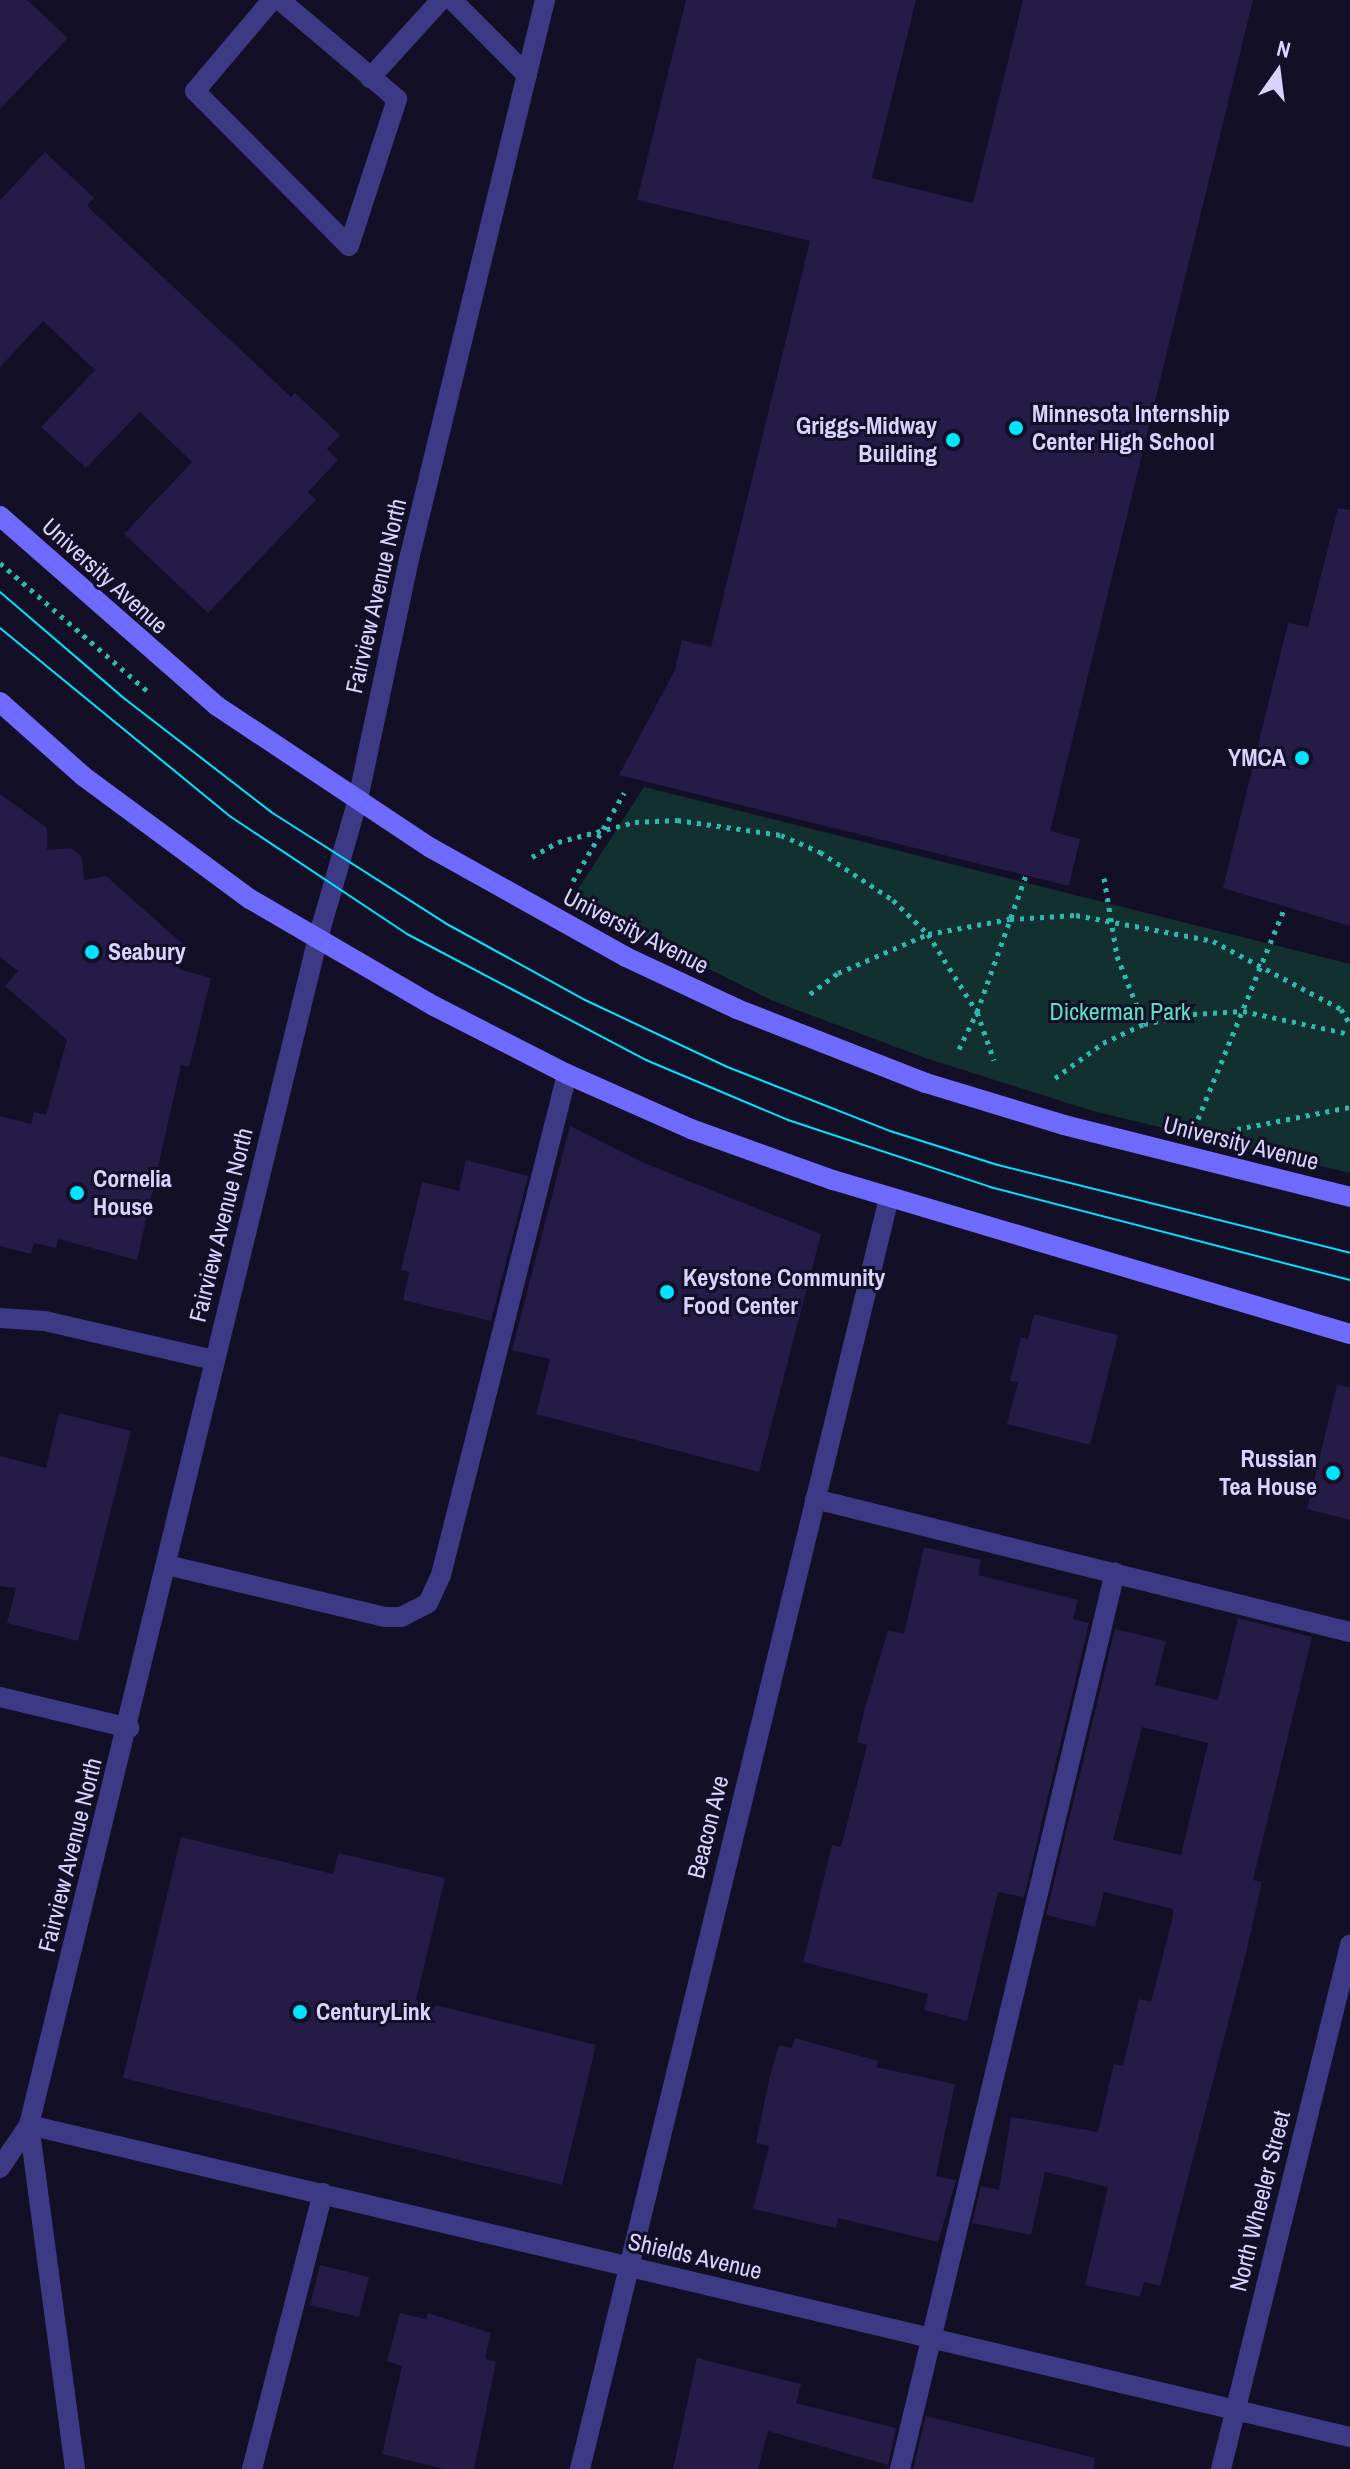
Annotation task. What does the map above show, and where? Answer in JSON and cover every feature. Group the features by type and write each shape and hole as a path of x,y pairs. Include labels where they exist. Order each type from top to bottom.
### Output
{"main road":[{"name":"University Avenue","path":"0,516 180,677 358,799 537,910 677,982 829,1047 1064,1125 1350,1197"},
{"path":"0,702 135,817 250,899 434,1006 567,1074 691,1129 889,1198 1350,1334"}],"street":[{"path":"272,0 195,91 349,246 397,99 280,0"},
{"path":"370,78 441,0"},
{"path":"452,0 527,75"},
{"name":"Fairview Avenue North","path":"75,2469 29,2125 129,1728 214,1360 318,938 358,799 410,555 545,0"},
{"path":"167,1565 385,1617 401,1617 428,1603 441,1575 567,1074"},
{"name":"Beacon Ave","path":"580,2469 889,1198"},
{"path":"0,1318 45,1321 214,1360"},
{"path":"815,1499 1350,1632"},
{"path":"900,2469 1115,1572"},
{"path":"0,1697 129,1728"},
{"name":"North Wheeler Street","path":"1221,2469 1350,1945"},
{"path":"0,2168 29,2125"},
{"name":"Shields Avenue","path":"29,2125 1350,2437"},
{"path":"252,2469 323,2193"}],"path":[{"path":"573,881 624,793"},
{"path":"532,857 558,842 677,820 781,835 861,876 928,934 977,1012 994,1060"},
{"path":"959,1049 977,1012 1026,875"},
{"path":"1104,878 1117,956 1144,1024"},
{"path":"1198,1119 1284,909"},
{"path":"810,994 852,966 928,934 1010,919 1076,915 1111,919 1213,941 1262,963 1341,1009 1350,1024"},
{"path":"1055,1078 1103,1043 1144,1024 1243,1011 1350,1034"},
{"path":"1237,1129 1350,1107"}],"green space":[{"name":"Dickerman Park","path":"644,787 1350,964 1350,1173 1093,1111 928,1059 773,1001 571,900"}],"building":[{"path":"0,0 27,0 68,38 0,109"},
{"name":"Griggs-Midway Building","path":"686,0 916,0 872,178 973,203 1023,0 1253,0 1050,831 1080,839 1069,886 619,775 675,670 682,640 711,647 810,241 637,200"},
{"path":"45,152 94,198 87,206 291,397 295,393 340,435 327,449 338,460 308,492 316,500 208,613 124,534 192,462 140,412 86,468 41,427 95,370 43,321 0,367 0,200"},
{"name":"YMCA","path":"1338,508 1350,510 1350,926 1223,888 1288,623 1308,627"},
{"name":"Seabury","path":"0,794 47,828 47,850 71,848 82,857 84,880 106,876 185,946 179,969 211,978 189,1067 181,1065 137,1260 58,1239 56,1248 34,1243 31,1254 0,1246 0,1116 31,1124 34,1112 46,1115 67,1040 5,986 18,971 0,957"},
{"name":"Keystone Community Food Center","path":"570,1126 644,1163 821,1234 759,1472 536,1414 550,1359 512,1350"},
{"path":"466,1160 528,1176 491,1321 403,1300 409,1272 401,1270 422,1182 459,1191"},
{"path":"1034,1314 1118,1335 1090,1445 1007,1424 1018,1382 1010,1381 1021,1337 1028,1339"},
{"name":"Russian Tea House","path":"1337,1385 1350,1387 1350,1520 1307,1509"},
{"path":"59,1413 131,1431 78,1641 7,1623 16,1588 0,1586 0,1456 46,1468"},
{"path":"924,1547 981,1560 978,1575 1078,1600 1073,1619 1089,1623 1024,1897 998,1892 967,2021 924,2010 928,1994 803,1962 832,1845 841,1847 867,1745 857,1742 864,1711 888,1630 904,1634"},
{"path":"1238,1618 1312,1637 1253,1880 1262,1882 1246,1953 1178,2217 1160,2286 1144,2282 1140,2297 1085,2285 1108,2187 1045,2172 1031,2235 972,2223 981,2186 999,2190 1011,2117 1098,2132 1114,2064 1123,2066 1139,1999 1151,2002 1173,1916 1173,1909 1104,1892 1095,1927 1046,1915 1115,1629 1166,1641 1155,1685 1218,1700","holes":["1142,1727 1208,1743 1181,1855 1113,1840"]},
{"name":"CenturyLink","path":"181,1837 333,1874 338,1853 445,1878 416,2000 596,2045 562,2185 123,2078"},
{"path":"795,2038 878,2061 876,2067 955,2084 936,2176 956,2180 938,2242 838,2218 836,2228 753,2209 769,2146 756,2143 769,2080 779,2045 792,2048"},
{"path":"320,2265 369,2277 359,2317 310,2305"},
{"path":"400,2313 426,2319 428,2313 491,2333 485,2359 496,2362 474,2469 444,2469 382,2454 402,2366 387,2361"},
{"path":"697,2358 801,2384 796,2403 896,2428 888,2465 768,2431 758,2469 673,2469"},
{"path":"926,2416 1095,2458 1094,2469 913,2469"}],"tram line":[{"path":"0,592 125,699 271,812 445,923 585,1000 725,1066 890,1131 998,1165 1350,1253"},
{"path":"0,628 231,817 407,934 646,1060 788,1120 990,1187 1350,1280"}],"place":[{"name":"Minnesota Internship Center High School","path":"1016,428"},
{"name":"Griggs-Midway Building","path":"953,440"},
{"name":"YMCA","path":"1302,758"},
{"name":"Seabury","path":"92,952"},
{"name":"Cornelia House","path":"77,1193"},
{"name":"Keystone Community Food Center","path":"667,1292"},
{"name":"Russian Tea House","path":"1333,1473"},
{"name":"CenturyLink","path":"300,2012"}]}
